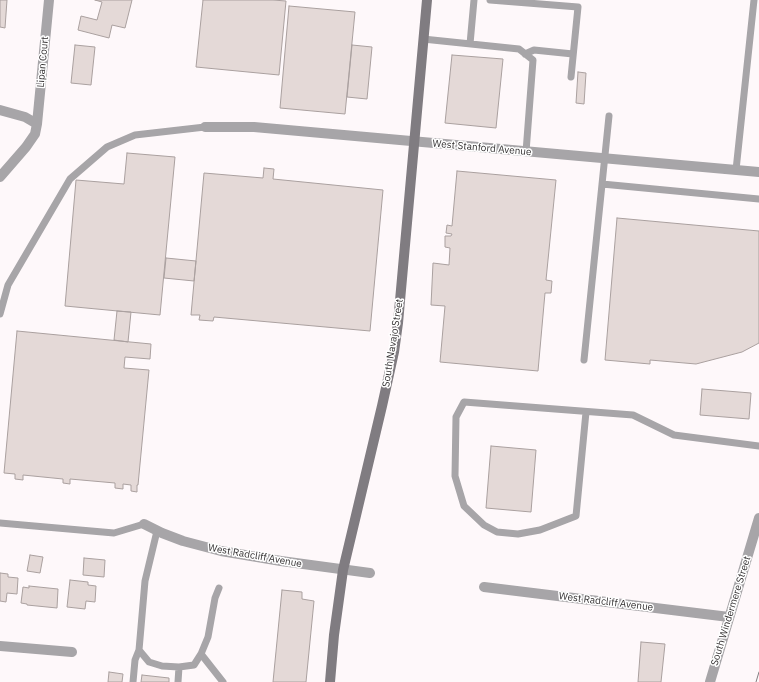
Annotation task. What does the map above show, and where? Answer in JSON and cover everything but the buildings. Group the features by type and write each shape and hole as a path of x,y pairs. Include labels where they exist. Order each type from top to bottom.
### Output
{"street":[{"name":"Lipan Court","path":"0,177 35,134 49,0"},
{"name":"South Navajo Street","path":"330,682 334,635 343,570 394,352 398,323 427,0"},
{"path":"0,110 25,117 37,124"},
{"name":"West Stanford Avenue","path":"205,127 254,127 759,172"},
{"name":"South Windermere Street","path":"710,682 759,518"},
{"name":"West Radcliff Avenue","path":"144,524 157,531 183,541 221,551 370,573"},
{"name":"West Radcliff Avenue","path":"484,587 729,617"},
{"path":"0,646 72,652"}],"lane":[{"path":"470,44 474,0"},
{"path":"490,0 578,7 571,77"},
{"path":"736,170 754,0"},
{"path":"423,39 519,49 533,60 526,152"},
{"path":"526,54 534,50 573,54"},
{"path":"584,360 609,116"},
{"path":"0,314 8,285 70,178 107,147 135,134 205,127"},
{"path":"602,184 759,199"},
{"path":"586,412 576,516 540,530 518,534 497,532 484,525 464,506 455,476 456,417 464,402 633,415 674,435 759,446"},
{"path":"0,523 114,533 144,524"},
{"path":"133,682 135,660 139,650 145,581 157,531"},
{"path":"139,650 149,662 162,666 179,667 194,665 201,654 208,637 215,598 219,588"},
{"path":"201,654 223,682"},
{"path":"178,682 179,667"}],"tram line":[{"path":"756,682 759,672"}]}
